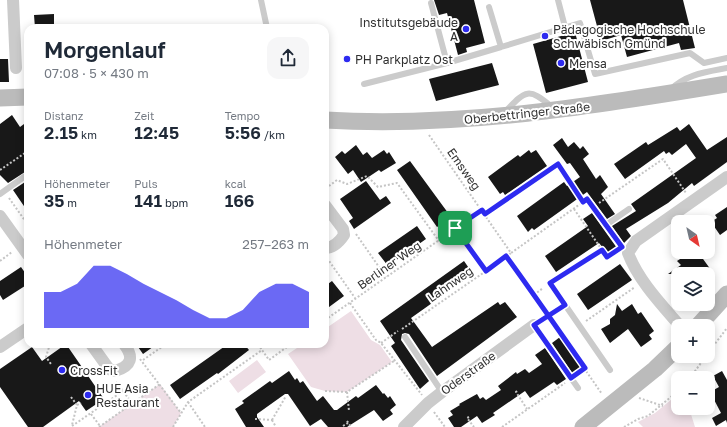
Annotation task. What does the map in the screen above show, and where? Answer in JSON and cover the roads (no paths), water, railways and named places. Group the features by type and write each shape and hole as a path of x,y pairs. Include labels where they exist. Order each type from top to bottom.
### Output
{"street":[{"path":"13,0 16,68"},
{"name":"Oberbettringer Straße","path":"329,120 423,122 500,117 727,84"},
{"path":"0,98 24,96"},
{"path":"675,319 632,264 625,250 636,240 693,202 727,177"},
{"path":"329,210 343,229 344,235 329,248"},
{"path":"0,216 24,249"},
{"path":"704,319 727,294"},
{"name":"Oderstraße","path":"405,427 428,403 534,325"},
{"path":"0,347 24,331"},
{"path":"94,348 109,369 115,371 128,364 131,353 127,348"},
{"path":"583,427 610,406 671,352"}],"lane":[{"path":"261,0 266,24"},
{"path":"558,0 565,27"},
{"path":"431,3 448,63"},
{"path":"489,7 501,47"},
{"path":"364,84 448,63 580,23 595,74 690,53 704,63 727,58"},
{"path":"666,94 679,80 697,74 727,68"},
{"path":"2,193 24,177"},
{"path":"593,207 625,250"},
{"path":"606,225 629,208"},
{"path":"550,283 610,370"},
{"path":"565,305 534,325 578,388"},
{"path":"404,337 442,392"}],"place":[{"name":"Institutsgebäude A","path":"466,29"},
{"name":"Pädagogische Hochschule Schwäbisch Gmünd","path":"545,36"},
{"name":"PH Parkplatz Ost","path":"347,59"},
{"name":"Mensa","path":"561,63"},
{"name":"CrossFit","path":"62,370"},
{"name":"HUE Asia Restaurant","path":"88,395"}]}
